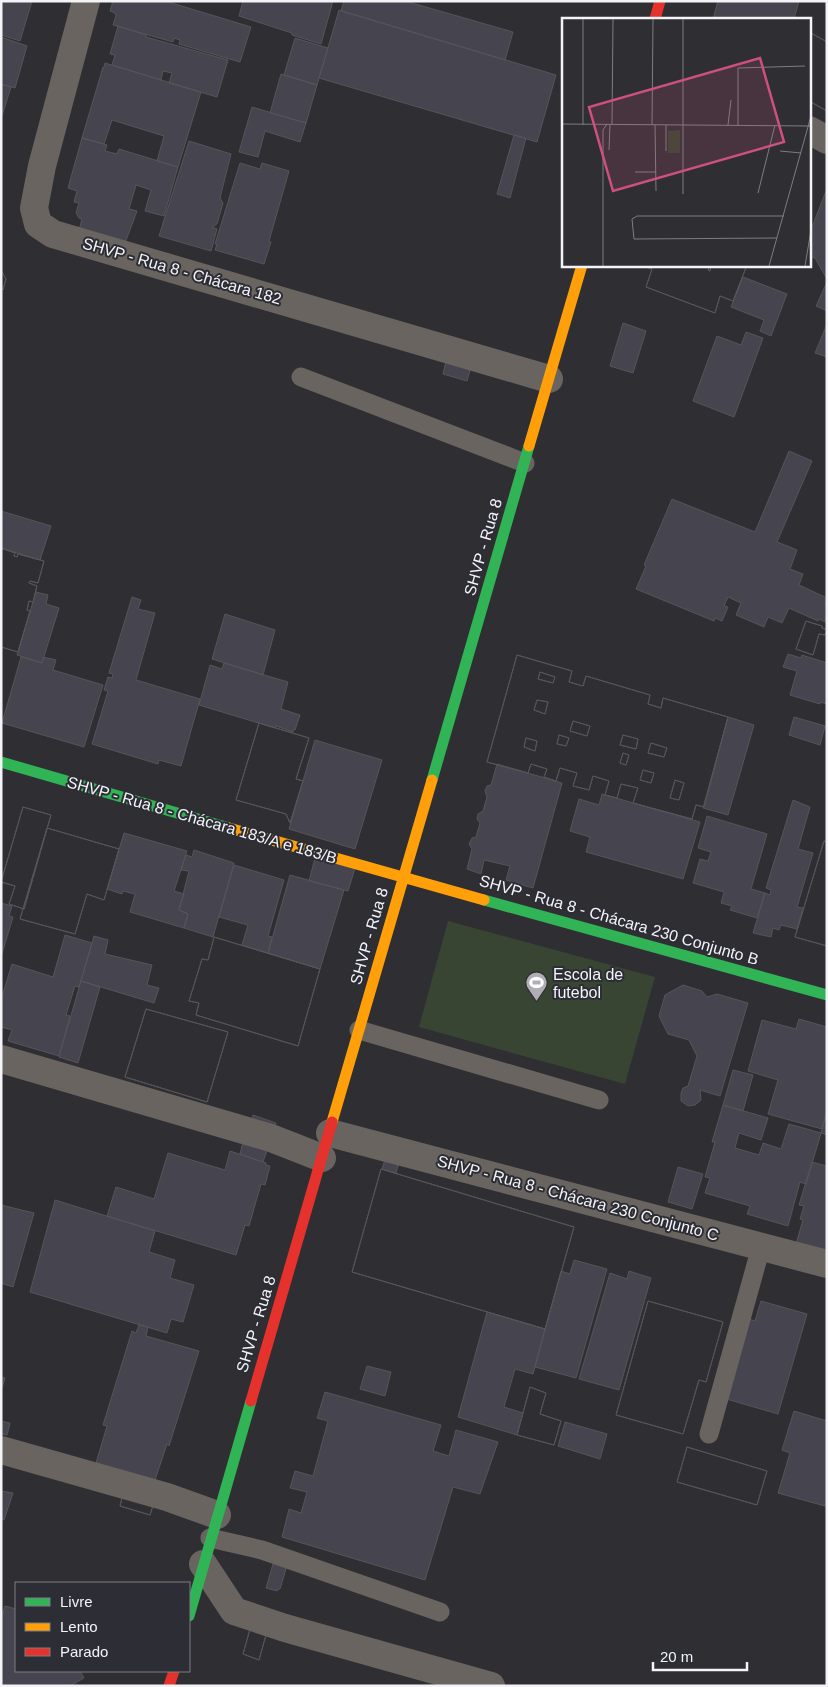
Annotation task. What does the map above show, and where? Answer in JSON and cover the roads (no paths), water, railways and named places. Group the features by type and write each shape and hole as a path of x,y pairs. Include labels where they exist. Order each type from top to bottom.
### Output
{"street":[{"name":"SHVP - Rua 8 - Chácara 182","path":"86,1 42,166 34,208 38,224 53,234 549,379"},
{"path":"655,18 660,1"},
{"path":"810,131 827,140"},
{"name":"SHVP - Rua 8","path":"190,1612 213,1526 326,1146 582,266"},
{"name":"SHVP - Rua 8 - Chácara 183/A e 183/B","path":"1,762 403,876"},
{"name":"SHVP - Rua 8 - Chácara 230 Conjunto B","path":"403,876 827,995"},
{"path":"1,1059 271,1138 326,1146"},
{"name":"SHVP - Rua 8 - Chácara 230 Conjunto C","path":"326,1146 827,1264"},
{"path":"1,1450 167,1497 213,1526"},
{"path":"203,1564 234,1611 491,1686"},
{"path":"170,1686 174,1672"}],"lane":[{"path":"301,378 524,463"},
{"path":"359,1030 599,1100"},
{"path":"709,1434 761,1247"},
{"path":"213,1526 262,1550 440,1612"}],"place":[{"name":"Escola de futebol","path":"537,1002"}]}
